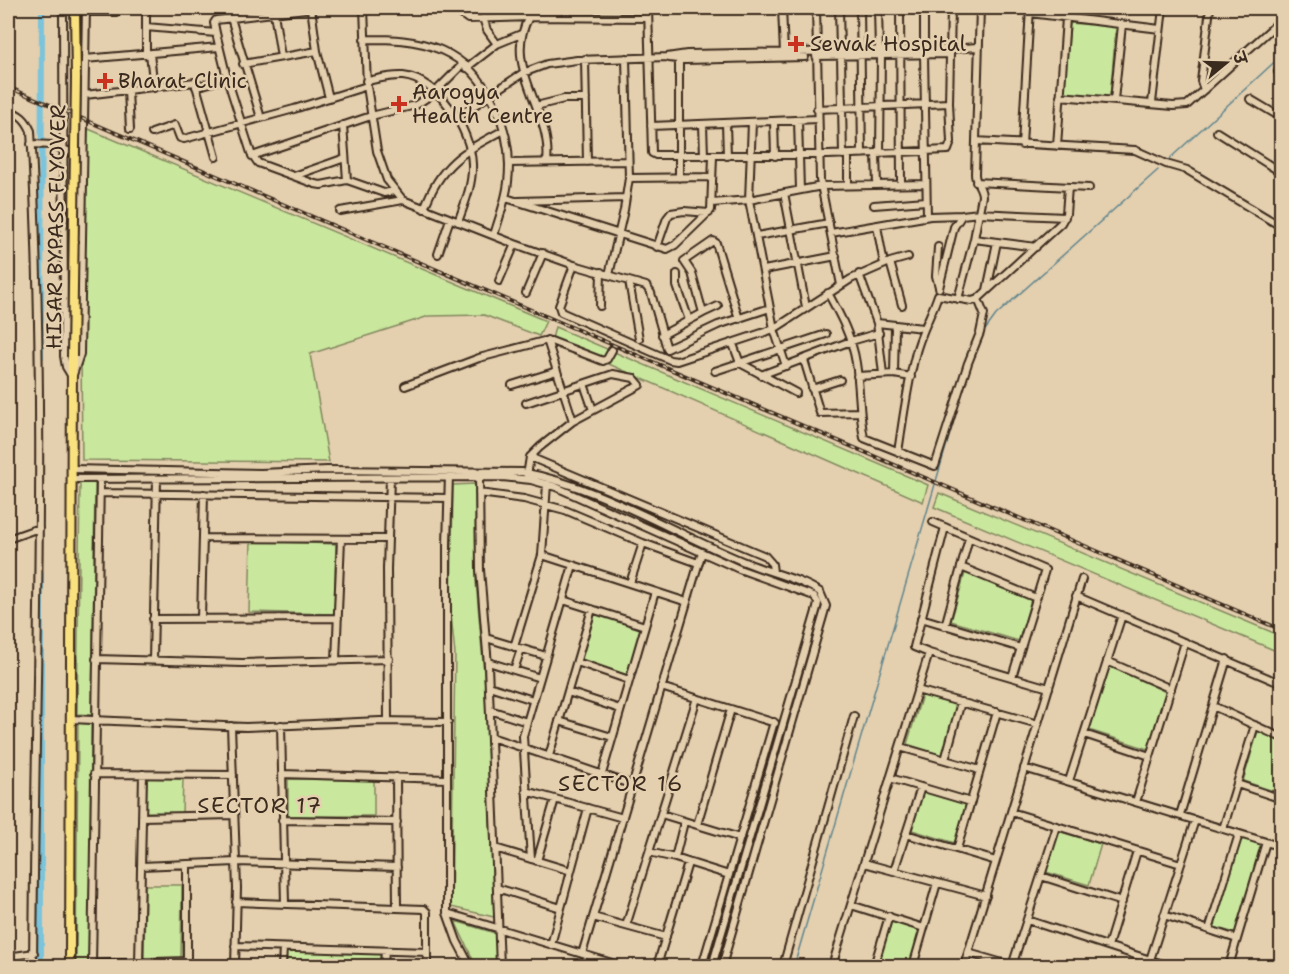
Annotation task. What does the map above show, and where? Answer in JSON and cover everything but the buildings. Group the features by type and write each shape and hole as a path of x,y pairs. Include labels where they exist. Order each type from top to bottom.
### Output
{"main road":[{"name":"HISAR BYPASS FLYOVER","path":"70,966 75,8"}],"street":[{"path":"63,8 64,356 66,367 72,377"},
{"path":"72,377 80,354 86,10 116,12 121,8"},
{"path":"329,98 317,51 312,8 216,20 214,23 227,78 252,156 258,163 318,185 347,180 384,193 394,191"},
{"path":"364,8 364,39 371,116 387,180 403,200 574,265 643,284 649,289 665,346 668,349 707,330 770,308"},
{"path":"648,8 652,153 704,156 846,155 948,150 950,146 951,8"},
{"path":"782,8 784,53"},
{"path":"816,8 819,155 822,186 841,285"},
{"path":"839,8 842,108 848,185"},
{"path":"860,8 862,154"},
{"path":"876,185 880,53 878,8"},
{"path":"900,8 901,184"},
{"path":"924,8 927,216"},
{"path":"958,299 974,239 982,191 976,182 975,174 977,46 980,8"},
{"path":"1152,103 1163,8"},
{"path":"1204,90 1201,81 1210,8"},
{"path":"146,9 148,54 154,88"},
{"path":"1022,145 1030,10 1066,18 1160,29"},
{"path":"457,11 468,19 648,18"},
{"path":"274,13 281,57"},
{"path":"529,17 521,34 523,73 546,140 547,162"},
{"path":"231,18 261,118"},
{"path":"483,18 487,30 497,44"},
{"path":"1057,146 1066,18"},
{"path":"1060,96 1181,106 1192,101 1281,19"},
{"path":"1114,100 1122,25"},
{"path":"146,27 216,33"},
{"path":"252,156 371,116 406,109 425,101 465,66 497,44 521,34"},
{"path":"364,39 393,39 424,44 455,57 478,80 489,96 504,130 509,163 506,198 494,235"},
{"path":"457,117 523,73 547,64 585,59 950,52 977,46"},
{"path":"85,59 219,47"},
{"path":"243,64 317,51"},
{"path":"771,55 818,54"},
{"path":"679,57 680,178"},
{"path":"609,275 629,178 626,58"},
{"path":"585,59 587,162"},
{"path":"152,133 175,125 182,139 209,133 329,98 367,83 404,76 417,80 445,100 457,117 470,149 471,178 458,222"},
{"path":"196,87 227,78"},
{"path":"85,95 195,82 216,157"},
{"path":"128,91 130,129"},
{"path":"536,106 564,99 586,99"},
{"path":"1250,99 1281,118"},
{"path":"817,109 949,103"},
{"path":"8,110 19,114 28,123 31,131 40,442 33,966"},
{"path":"651,126 818,119"},
{"path":"798,120 800,190"},
{"path":"774,121 775,156"},
{"path":"752,122 749,200 774,329 786,366"},
{"path":"726,123 727,156"},
{"path":"703,124 704,156"},
{"path":"343,126 347,180"},
{"path":"424,209 436,181 454,160 504,130"},
{"path":"1216,132 1281,173"},
{"path":"976,141 1125,149 1142,153 1166,164 1187,170 1281,228"},
{"path":"31,144 53,145 84,157"},
{"path":"506,198 666,249 675,245 710,213 713,156"},
{"path":"293,176 345,158"},
{"path":"509,163 628,161"},
{"path":"629,178 712,177"},
{"path":"976,182 1089,188"},
{"path":"712,203 749,200 822,186 926,184"},
{"path":"978,300 1061,223 1065,217 1068,187"},
{"path":"784,194 806,307"},
{"path":"514,202 626,198"},
{"path":"340,211 403,200"},
{"path":"874,205 926,201"},
{"path":"657,247 668,215 671,213 684,211 710,213"},
{"path":"831,233 927,216 979,213 1065,217"},
{"path":"938,247 936,276 939,288 954,227 962,215"},
{"path":"438,254 450,219"},
{"path":"757,236 829,223"},
{"path":"877,226 902,305"},
{"path":"974,239 1036,247"},
{"path":"703,313 692,273 684,259 701,251 711,242 715,242 739,319"},
{"path":"987,290 997,242"},
{"path":"499,281 515,244"},
{"path":"526,293 543,253"},
{"path":"764,270 836,256"},
{"path":"574,265 560,309 564,314 616,339 677,361 774,329 859,274 908,257"},
{"path":"600,306 601,273"},
{"path":"677,274 677,286 689,320"},
{"path":"859,274 878,323 883,374"},
{"path":"628,281 639,339"},
{"path":"828,293 844,321 851,341 864,438 937,465 984,319 978,300"},
{"path":"898,452 911,377 923,328 932,314 938,295 978,300"},
{"path":"662,335 718,306"},
{"path":"878,323 923,328"},
{"path":"894,374 895,326"},
{"path":"761,375 851,341 879,333"},
{"path":"715,371 826,334"},
{"path":"547,340 573,421"},
{"path":"405,386 480,358 547,340 603,361 608,359 612,350"},
{"path":"733,344 740,363 796,393"},
{"path":"804,360 820,413 860,412"},
{"path":"512,385 557,371"},
{"path":"526,403 608,375 618,374 634,378 640,385 573,421 530,458 526,476"},
{"path":"857,376 894,374 911,377"},
{"path":"812,389 840,380"},
{"path":"584,384 593,410"},
{"path":"530,458 765,556 772,564 773,572"},
{"path":"72,469 261,473 327,470 549,477 604,498 748,563 815,588 826,606 722,966"},
{"path":"72,479 390,478 449,474"},
{"path":"449,474 447,913 457,941 470,966"},
{"path":"479,474 480,570 488,662 500,966"},
{"path":"526,476 739,568 820,597"},
{"path":"388,721 390,478"},
{"path":"100,479 92,965 187,964 187,864"},
{"path":"153,660 157,479"},
{"path":"514,670 517,648 542,555 547,484"},
{"path":"604,498 605,489"},
{"path":"99,493 448,498"},
{"path":"479,493 524,499 565,510 698,563"},
{"path":"201,619 204,494"},
{"path":"933,522 1043,568 1044,572 1012,677"},
{"path":"945,527 914,647 1048,688"},
{"path":"8,539 39,528"},
{"path":"203,538 388,540"},
{"path":"945,626 969,538"},
{"path":"336,660 341,539"},
{"path":"630,583 643,543"},
{"path":"582,954 702,552"},
{"path":"542,555 687,602"},
{"path":"534,860 526,791 523,736 573,565"},
{"path":"961,567 1036,598"},
{"path":"964,966 1082,579"},
{"path":"602,774 655,591"},
{"path":"1076,596 1281,684"},
{"path":"712,966 820,597"},
{"path":"563,600 645,626"},
{"path":"549,756 592,609"},
{"path":"1069,781 1122,615"},
{"path":"153,619 338,618"},
{"path":"921,618 1021,648"},
{"path":"486,639 546,657"},
{"path":"1136,802 1185,642"},
{"path":"832,966 928,653"},
{"path":"96,659 243,663 389,659"},
{"path":"1180,815 1227,660"},
{"path":"1107,661 1171,689"},
{"path":"488,662 540,678"},
{"path":"577,662 629,680"},
{"path":"489,686 533,700"},
{"path":"662,687 783,725"},
{"path":"917,690 1038,724"},
{"path":"568,692 620,709"},
{"path":"626,926 698,698"},
{"path":"945,760 961,702"},
{"path":"1213,706 1281,738"},
{"path":"697,825 731,709"},
{"path":"490,710 527,722"},
{"path":"957,849 997,712"},
{"path":"783,966 854,716"},
{"path":"71,719 231,726 388,721 448,722"},
{"path":"559,721 612,737"},
{"path":"702,966 774,722"},
{"path":"281,725 285,904"},
{"path":"1223,829 1255,725"},
{"path":"231,726 236,862 235,966"},
{"path":"1084,734 1150,756"},
{"path":"491,737 633,785"},
{"path":"900,747 980,770"},
{"path":"1024,768 1281,847"},
{"path":"94,774 233,775"},
{"path":"139,963 143,774"},
{"path":"282,774 447,779"},
{"path":"396,777 397,908"},
{"path":"890,778 971,802"},
{"path":"1237,784 1281,798"},
{"path":"894,871 921,787"},
{"path":"526,791 623,818"},
{"path":"534,860 555,799"},
{"path":"551,945 588,808"},
{"path":"1011,812 1181,864"},
{"path":"661,814 740,838"},
{"path":"142,817 234,815"},
{"path":"282,820 397,822"},
{"path":"1150,960 1195,820"},
{"path":"675,858 684,822"},
{"path":"968,953 1012,966 1057,826"},
{"path":"906,834 996,861"},
{"path":"1209,930 1239,834"},
{"path":"1228,966 1266,842"},
{"path":"495,848 571,871"},
{"path":"1108,946 1137,851"},
{"path":"650,852 729,875"},
{"path":"141,866 236,862 397,867"},
{"path":"657,966 688,863"},
{"path":"864,863 986,896"},
{"path":"1041,876 1122,902"},
{"path":"913,966 937,883"},
{"path":"496,888 561,908"},
{"path":"236,903 426,910 427,966"},
{"path":"851,904 924,928"},
{"path":"447,913 620,966"},
{"path":"1164,915 1237,939"},
{"path":"874,966 889,916"},
{"path":"593,917 666,937"},
{"path":"1027,920 1169,966"},
{"path":"235,946 427,952"},
{"path":"282,966 283,948"},
{"path":"384,966 385,951"},
{"path":"8,957 34,952"},
{"path":"1279,966 1281,958"}],"green space":[{"path":"1070,23 1116,27 1110,98 1064,94"},
{"path":"79,125 546,321 539,336 484,315 429,316 310,354 329,462 82,460"},
{"path":"555,327 928,485 923,502 552,339"},
{"path":"80,483 95,483 92,715 77,714"},
{"path":"475,484 476,581 485,686 494,917 451,907 455,654 451,614 453,485"},
{"path":"939,493 1281,636 1281,653 934,507"},
{"path":"251,541 336,544 334,614 249,612"},
{"path":"965,573 1031,600 1019,641 951,621"},
{"path":"595,614 641,628 627,675 581,661"},
{"path":"1110,666 1166,692 1148,749 1089,730"},
{"path":"922,695 957,705 942,755 907,744"},
{"path":"78,723 91,724 89,966 76,966"},
{"path":"1258,731 1281,742 1282,787 1280,793 1243,781"},
{"path":"147,778 183,779 182,813 146,812"},
{"path":"288,779 374,780 374,816 288,816"},
{"path":"923,791 966,804 955,843 912,830"},
{"path":"1058,831 1101,844 1089,885 1046,872"},
{"path":"1241,838 1262,844 1235,933 1214,927"},
{"path":"145,885 182,885 181,958 144,958"},
{"path":"455,921 495,933 497,966 476,966"},
{"path":"891,921 920,930 909,966 878,966"},
{"path":"285,951 380,953 380,966 285,966"}],"waterway":[{"path":"41,357 42,8"},
{"path":"1166,162 1282,55"},
{"path":"983,333 996,315 1158,170"},
{"path":"794,966 965,382"},
{"path":"41,574 41,966"}],"tunnel":[{"path":"612,350 615,342"}],"railway":[{"path":"8,87 1282,630"}],"place":[{"name":"Sewak Hospital","path":"796,44"},
{"name":"Bharat Clinic","path":"105,81"},
{"name":"Aarogya Health Centre","path":"399,104"}],"district":[{"name":"SECTOR 16","path":"621,783"},
{"name":"SECTOR 17","path":"260,805"}]}
